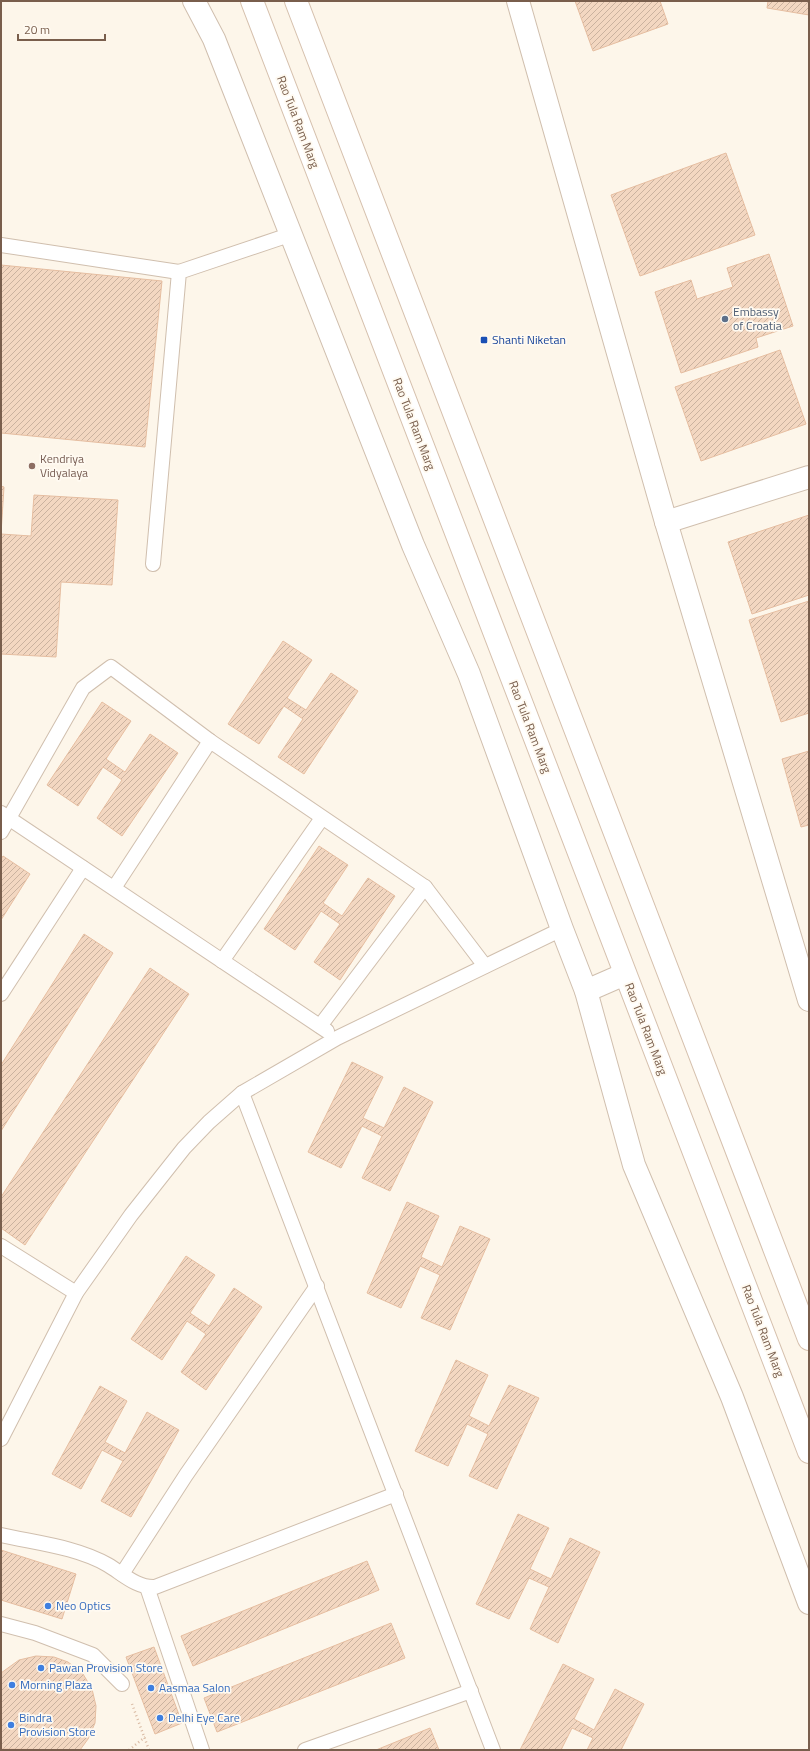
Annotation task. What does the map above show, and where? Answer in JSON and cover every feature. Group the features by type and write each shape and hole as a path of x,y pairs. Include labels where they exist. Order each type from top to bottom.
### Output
{"main road":[{"path":"194,1 214,39 292,234 413,545 469,674 586,991 634,1165 732,1397 809,1603"},
{"name":"Rao Tula Ram Marg","path":"252,1 809,1452"},
{"path":"296,1 809,1338"},
{"path":"518,1 666,522 809,1000"},
{"path":"666,522 809,477"},
{"path":"586,991 625,974"}],"lane":[{"path":"1,245 179,272 292,234"},
{"path":"153,564 179,272"},
{"path":"1,832 5,816 83,688 111,667 210,741 322,818 425,886 484,966"},
{"path":"114,888 210,741"},
{"path":"5,816 337,1038"},
{"path":"222,961 322,818"},
{"path":"1,994 5,977 83,868"},
{"path":"320,1026 425,886"},
{"path":"1,1439 76,1293 130,1215 184,1148 209,1122 242,1093 337,1038 562,929"},
{"path":"242,1093 493,1750"},
{"path":"1,1246 76,1293"},
{"path":"122,1574 186,1475 317,1286"},
{"path":"1,1535 83,1553 141,1586 155,1587 396,1494"},
{"path":"147,1587 202,1750"},
{"path":"1,1624 35,1633 93,1655 122,1684"},
{"path":"305,1750 471,1691"}],"path":[{"path":"122,1684 138,1716 149,1750"},
{"path":"129,1750 145,1737"}],"building":[{"path":"575,1 660,1 668,24 593,51"},
{"path":"768,1 809,1 809,15 767,8"},
{"path":"726,153 755,235 640,276 611,195"},
{"path":"769,254 793,326 756,338 758,347 681,373 655,292 691,280 697,299 733,287 727,268"},
{"path":"1,265 162,281 145,447 1,433"},
{"path":"780,350 806,424 701,461 675,387"},
{"path":"1,486 4,487 1,534"},
{"path":"34,495 118,500 112,585 61,582 56,657 1,654 1,534 31,536"},
{"path":"809,515 809,595 752,614 728,542"},
{"path":"809,601 809,713 781,722 749,620"},
{"path":"283,641 312,660 287,698 306,710 331,673 358,691 304,774 278,757 303,719 284,706 259,744 228,724"},
{"path":"102,702 131,721 106,759 125,772 150,734 178,753 122,836 97,818 122,780 103,767 78,806 47,785"},
{"path":"809,751 809,825 801,827 782,759"},
{"path":"319,846 348,865 323,903 342,916 368,878 395,896 340,980 314,962 340,924 321,911 295,950 264,929"},
{"path":"3,856 30,874 1,920 1,859"},
{"path":"84,934 113,953 1,1131 1,1065"},
{"path":"150,968 189,994 25,1245 1,1228 1,1197"},
{"path":"352,1062 383,1077 363,1118 384,1128 404,1087 433,1102 390,1191 362,1178 382,1136 362,1126 341,1168 308,1152"},
{"path":"407,1202 439,1216 421,1257 442,1267 460,1226 490,1239 450,1330 421,1318 440,1275 420,1266 401,1308 367,1293"},
{"path":"186,1256 215,1275 190,1313 209,1326 234,1288 262,1307 206,1390 181,1372 206,1334 187,1321 162,1360 131,1339"},
{"path":"456,1360 488,1375 469,1416 489,1426 509,1385 539,1398 497,1489 469,1476 488,1434 467,1424 448,1466 415,1451"},
{"path":"100,1386 127,1401 105,1442 125,1453 147,1412 179,1430 131,1517 101,1501 123,1461 102,1450 81,1489 52,1474"},
{"path":"518,1514 549,1528 530,1569 551,1579 570,1538 600,1552 558,1643 530,1629 549,1587 529,1578 509,1619 476,1604"},
{"path":"1,1550 76,1574 62,1619 1,1600"},
{"path":"367,1561 379,1590 193,1666 181,1636"},
{"path":"391,1623 405,1658 217,1732 204,1698"},
{"path":"154,1647 182,1723 155,1734 126,1657"},
{"path":"36,1656 54,1657 68,1662 83,1674 92,1689 96,1706 95,1723 88,1739 80,1750 1,1749 1,1673 19,1660"},
{"path":"563,1664 594,1679 574,1719 594,1730 615,1689 644,1704 621,1750 587,1750 593,1738 572,1728 561,1750 520,1750"},
{"path":"430,1728 439,1750 376,1750"}],"place":[{"name":"Embassy of Croatia","path":"725,319"},
{"name":"Shanti Niketan","path":"484,340"},
{"name":"Kendriya Vidyalaya","path":"32,466"},
{"name":"Neo Optics","path":"48,1606"},
{"name":"Pawan Provision Store","path":"41,1668"},
{"name":"Morning Plaza","path":"12,1685"},
{"name":"Aasmaa Salon","path":"151,1688"},
{"name":"Delhi Eye Care","path":"160,1718"},
{"name":"Bindra Provision Store","path":"11,1725"}]}
